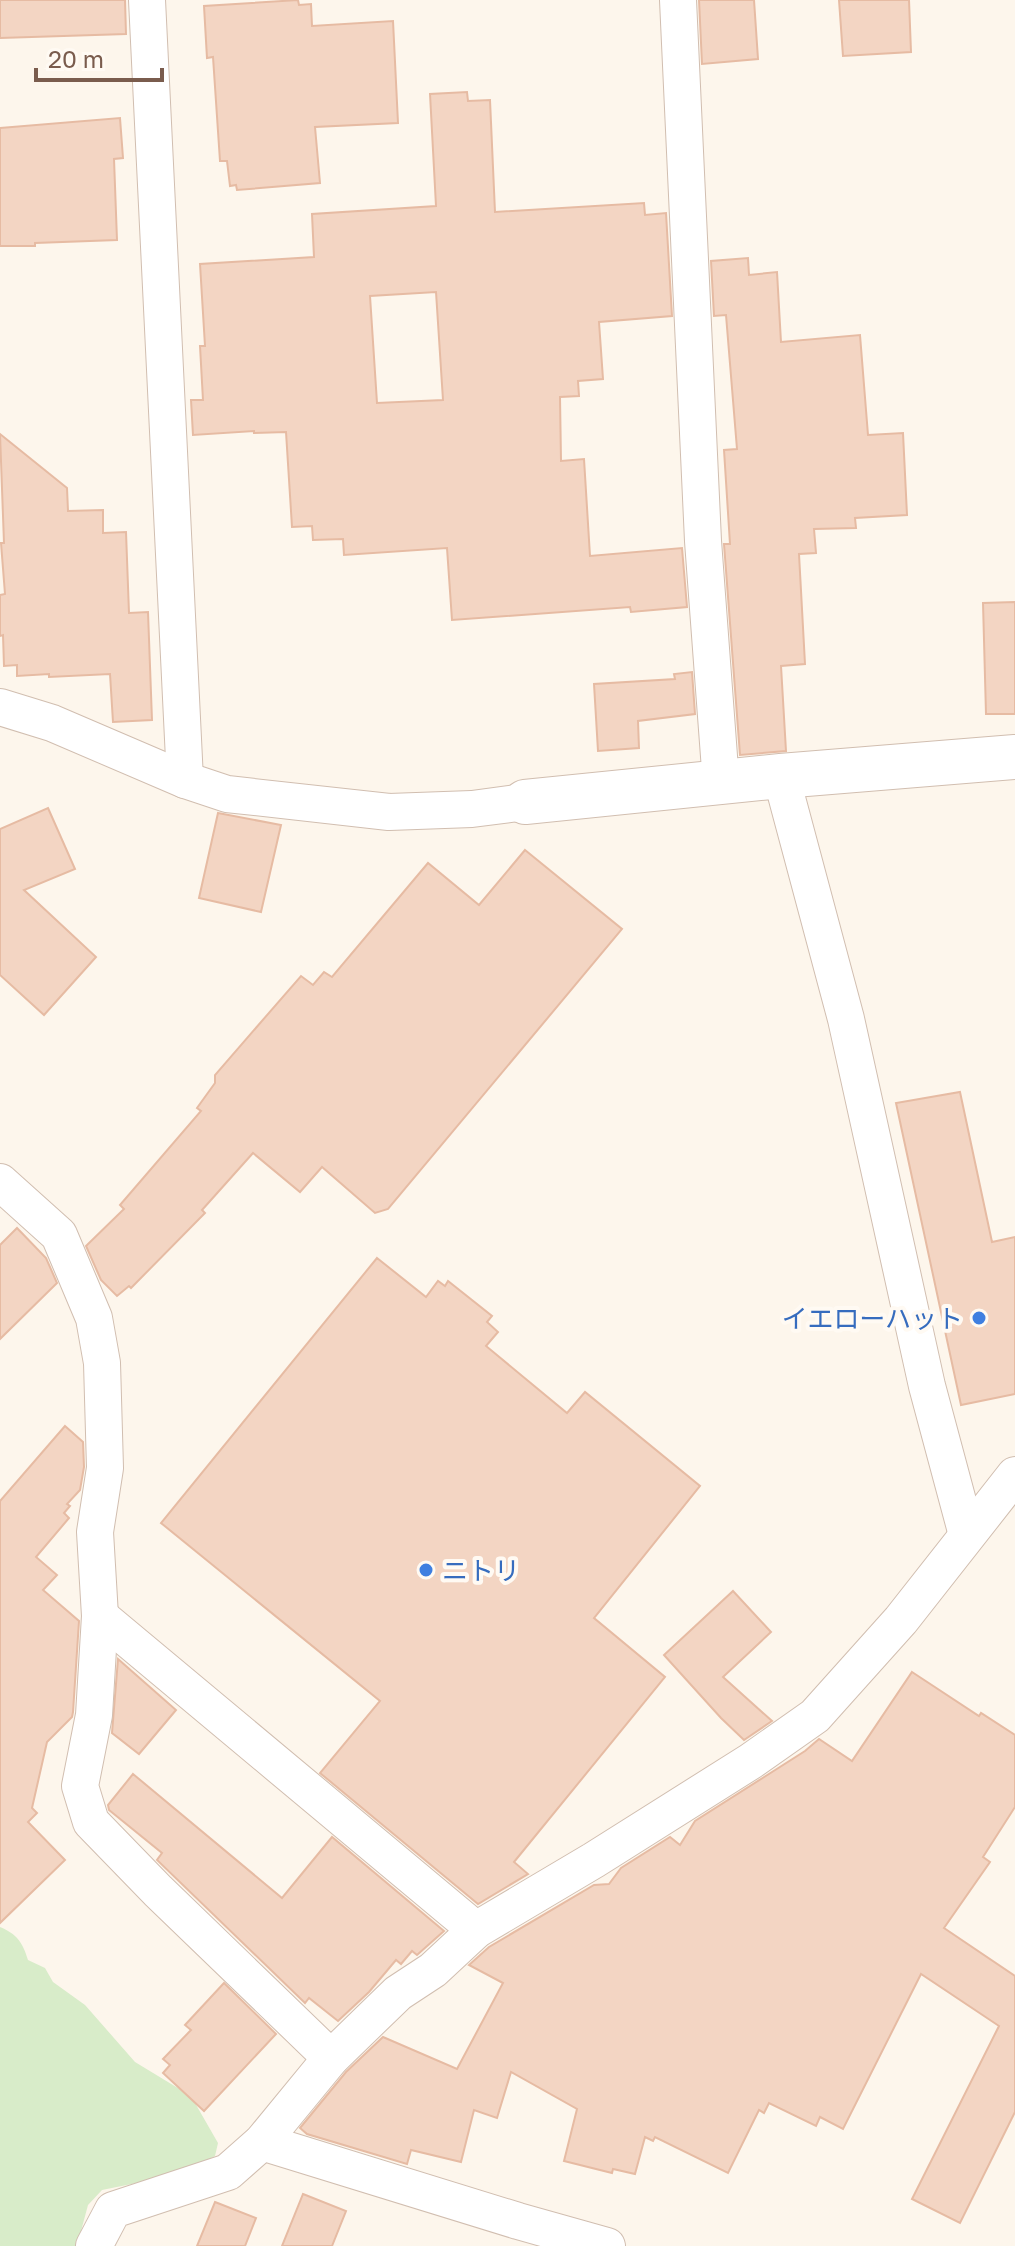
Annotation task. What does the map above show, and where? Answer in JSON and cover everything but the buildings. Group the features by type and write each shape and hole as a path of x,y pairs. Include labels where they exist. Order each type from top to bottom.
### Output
{"street":[{"path":"147,0 185,780"},
{"path":"678,0 703,541 721,783"},
{"path":"0,707 52,723 185,780 227,794 389,812 472,809 781,776 1015,757"},
{"path":"781,776 846,1019 927,1386 967,1535"},
{"path":"0,1182 59,1235 94,1318 102,1363 105,1468 95,1532 100,1616 94,1715 80,1786 91,1822 331,2058"},
{"path":"94,2246 113,2210 228,2172 262,2142 331,2058 398,1993 433,1970 476,1930 751,1761 815,1716 901,1620 1015,1475"},
{"path":"100,1616 476,1930"},
{"path":"262,2142 514,2234 607,2246"}],"green space":[{"path":"0,1927 18,1940 28,1960 45,1968 53,1982 85,2005 135,2062 191,2096 218,2143 215,2156 181,2174 102,2190 88,2205 77,2246 0,2246"}],"place":[{"name":"イエローハット","path":"979,1318"},
{"name":"ニトリ","path":"426,1570"}]}
